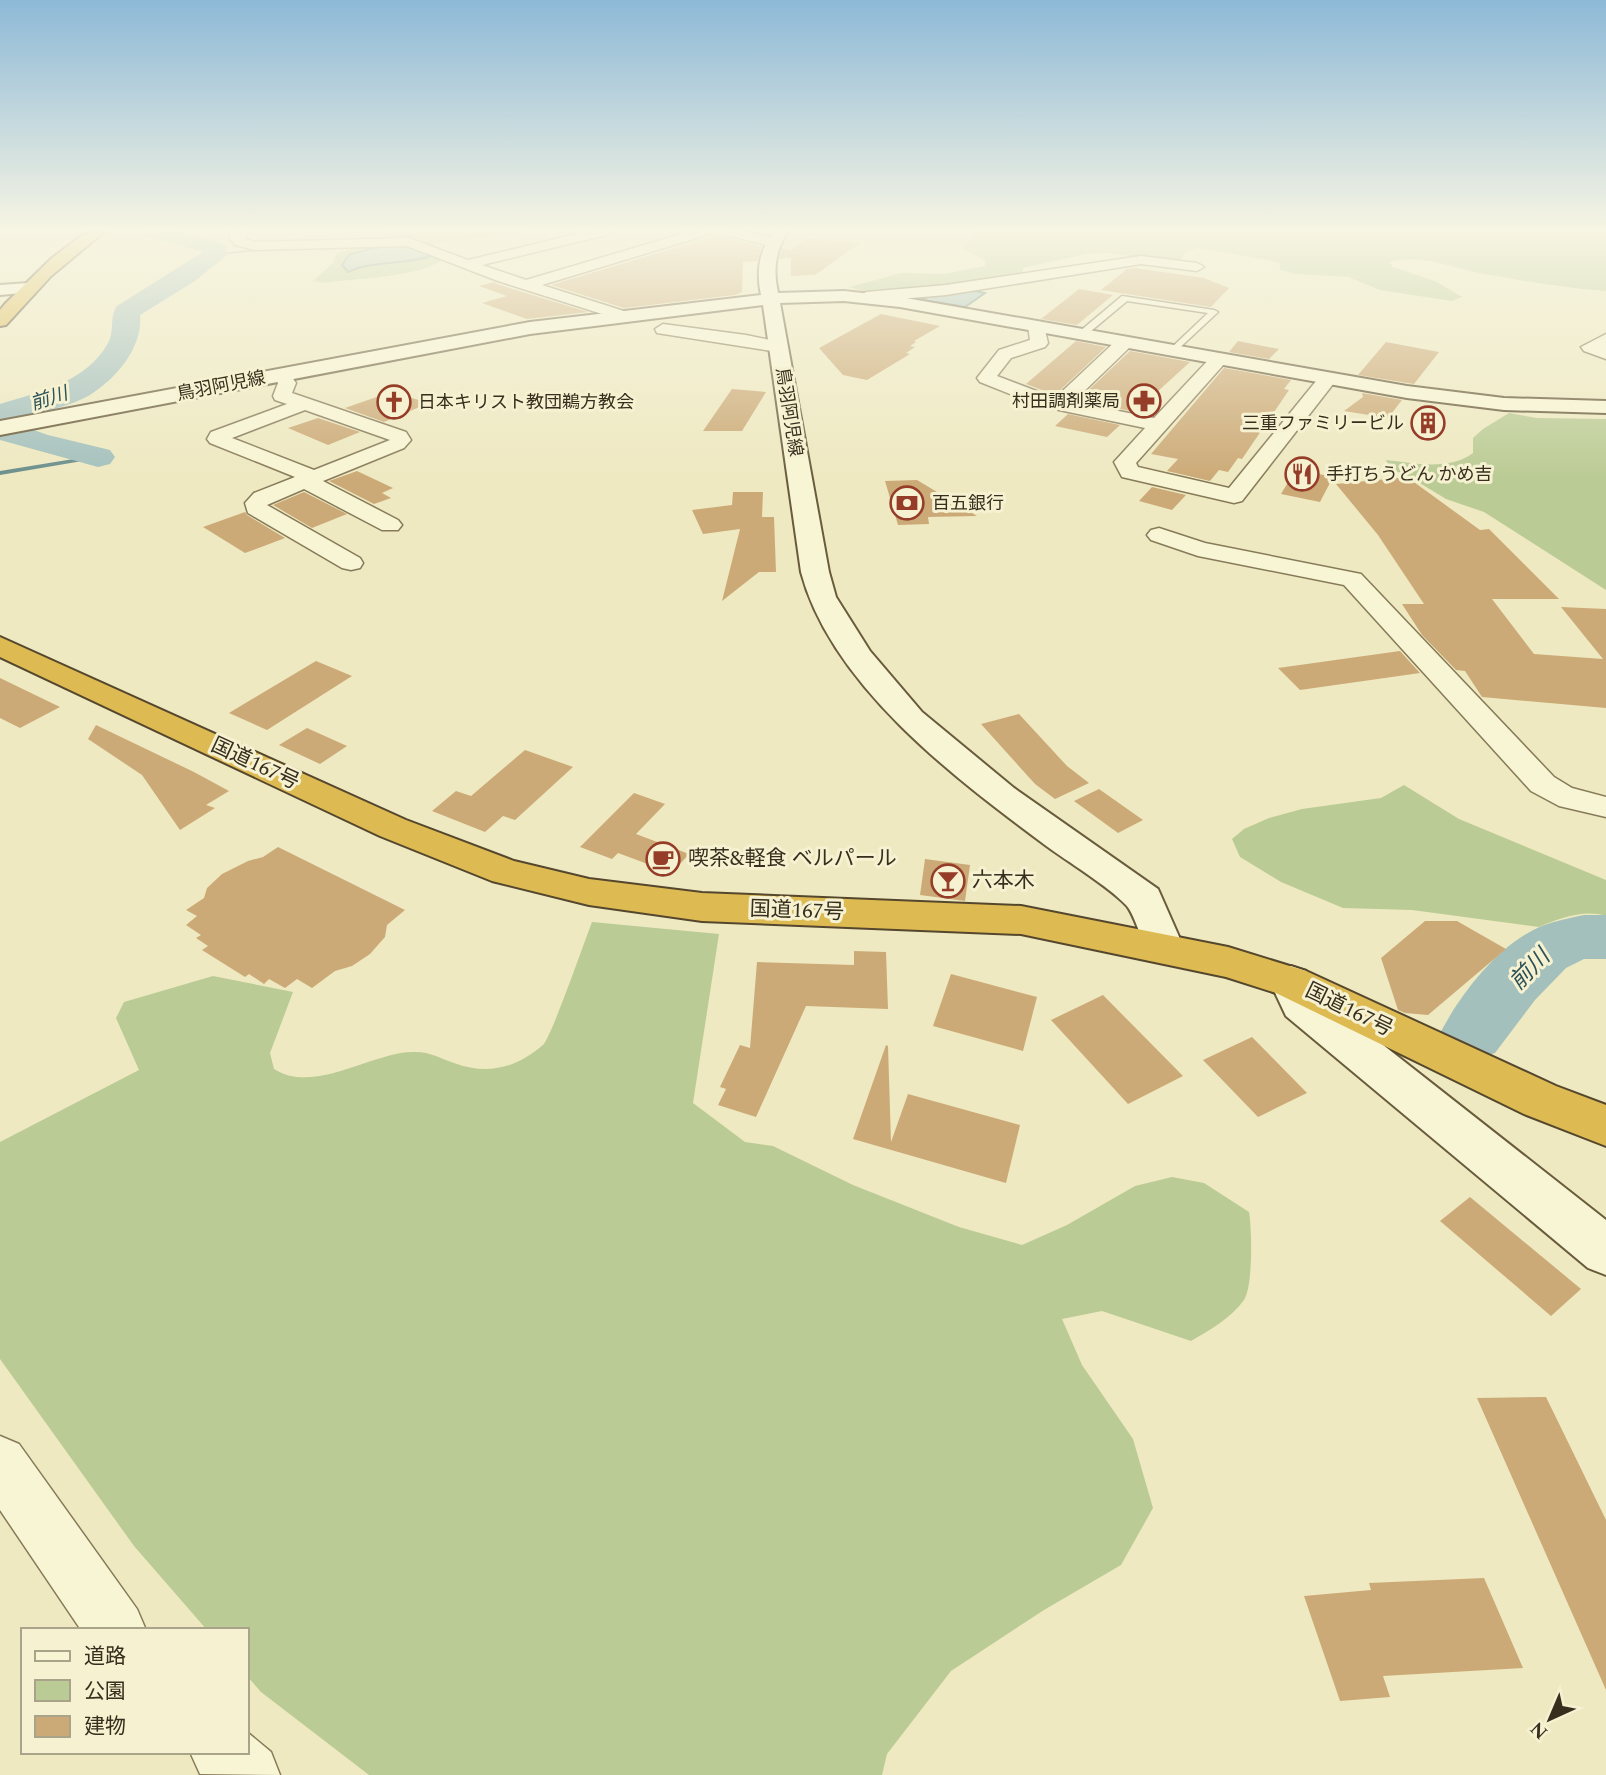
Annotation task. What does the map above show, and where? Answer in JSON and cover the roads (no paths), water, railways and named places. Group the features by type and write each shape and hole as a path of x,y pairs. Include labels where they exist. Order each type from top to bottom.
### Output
{"highway":[{"name":"国道167号","path":"0,646 393,828 505,872 589,892 702,907 1021,920 1228,962 1291,982 1540,1100 1606,1126"}],"main road":[{"name":"鳥羽阿児線","path":"0,428 503,332 632,314"},
{"name":"鳥羽阿児線","path":"773,314 815,572 822,597 857,655 911,719 954,757 1029,817 1144,899 1164,948"},
{"path":"963,314 1328,379 1469,401 1606,407"},
{"path":"1291,982 1301,1004 1606,1251"}],"street":[{"path":"1037,326 1039,344 1004,354 986,379 997,385 1060,404 1158,425"},
{"path":"663,329 778,347"},
{"path":"1606,339 1590,347 1606,354"},
{"path":"1060,404 1125,342"},
{"path":"1219,359 1125,462 1130,472 1234,496 1328,379"},
{"path":"281,374 287,383 282,396 399,436 401,440 262,498 256,503 256,508 351,563"},
{"path":"305,404 216,439 309,479 390,525"},
{"path":"1159,535 1198,549 1352,579 1526,764 1537,782 1558,795 1606,807"},
{"path":"0,1463 115,1628"},
{"path":"224,1754 248,1775"}],"lane":[{"path":"1082,334 1106,314"},
{"path":"1173,351 1212,314"}],"waterway":[{"name":"前川","path":"0,415 78,389 108,364 123,343 127,328 126,314"},
{"name":"前川","path":"0,429 37,442 98,457"},
{"path":"0,473 98,457"},
{"name":"前川","path":"1472,1035 1512,983 1545,953 1563,942 1584,937 1606,937"}],"place":[{"name":"村田調剤薬局","path":"1144,401"},
{"name":"日本キリスト教団鵜方教会","path":"394,402"},
{"name":"三重ファミリービル","path":"1428,423"},
{"name":"手打ちうどん かめ吉","path":"1302,474"},
{"name":"百五銀行","path":"907,503"},
{"name":"喫茶&軽食 ベルパール","path":"663,859"},
{"name":"六本木","path":"948,881"}]}
